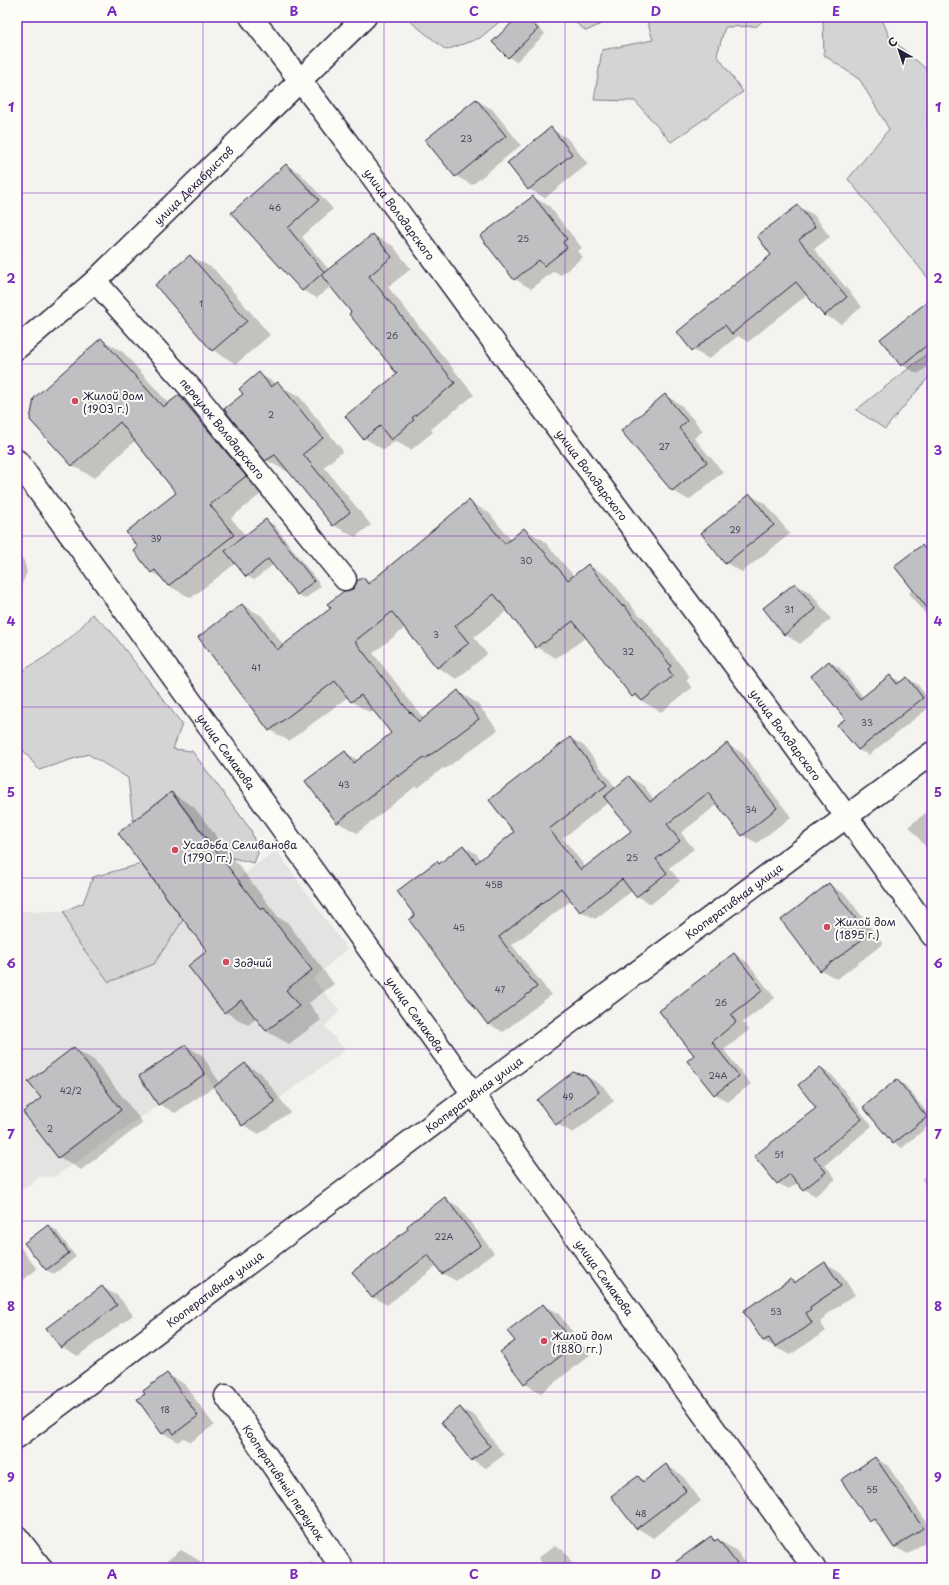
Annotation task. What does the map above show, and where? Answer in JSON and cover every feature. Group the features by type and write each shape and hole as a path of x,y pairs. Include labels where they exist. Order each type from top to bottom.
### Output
{"street":[{"name":"улица Володарского","path":"251,17 301,80 847,816 932,935"},
{"name":"улица Декабристов","path":"17,348 95,281 365,17"},
{"name":"переулок Володарского","path":"95,281 193,391 345,579"},
{"name":"улица Семакова","path":"17,461 348,918 472,1095 814,1568"},
{"name":"Кооперативная улица","path":"17,1437 472,1095 932,753"},
{"name":"Кооперативный переулок","path":"226,1396 342,1568"},
{"path":"17,1537 41,1568"}],"shaded area":[{"path":"405,17 505,17 480,38 446,50"},
{"path":"569,17 616,17 586,31"},
{"path":"646,17 766,17 757,26 725,27 717,55 743,92 671,142 635,101 594,100 602,50 653,40"},
{"path":"823,17 881,17 890,38 932,74 932,112 927,119 932,150 932,283 848,179 889,129 860,80 824,55"},
{"path":"932,350 932,378 928,378 885,429 856,410"},
{"path":"92,614 110,630 182,724 173,749 192,751 251,830 258,853 254,863 219,855 172,792 133,821 128,778 88,754 39,770 17,742 17,674 48,655 67,641"},
{"path":"276,850 347,949 313,979 340,1011 325,1026 345,1050 242,1126 205,1074 54,1177 39,1177 17,1194 17,911 64,911 74,937 153,964 183,920"},
{"path":"141,864 183,920 154,964 109,982 74,937 64,911 83,903 93,877"}],"building":[{"path":"518,17 526,17 538,29 508,58 492,42"},
{"path":"476,99 506,136 455,177 425,140"},
{"path":"551,127 572,154 528,190 507,163"},
{"path":"286,164 319,200 288,228 324,272 302,291 231,213"},
{"path":"533,196 567,239 563,242 567,248 544,266 539,260 514,280 480,236"},
{"path":"798,205 815,227 799,240 847,297 824,316 796,282 732,334 725,325 692,351 677,332 771,255 757,236"},
{"path":"373,234 392,257 369,276 455,383 412,418 414,420 391,440 380,426 363,439 345,416 397,374 349,314 351,312 321,275"},
{"path":"190,255 247,321 212,351 155,285"},
{"path":"932,298 932,341 901,366 880,339"},
{"path":"101,338 163,407 179,395 246,476 210,505 234,535 168,586 155,570 151,573 134,551 138,547 126,532 176,493 120,422 72,466 30,420 34,398"},
{"path":"259,372 271,387 278,382 323,438 303,454 350,512 333,526 275,455 265,461 224,409 243,394 239,389"},
{"path":"665,394 687,421 679,428 707,462 672,491 621,431"},
{"path":"750,494 774,525 725,564 701,533"},
{"path":"469,500 505,544 524,528 568,580 588,564 622,606 624,605 671,666 668,669 673,676 642,701 636,694 632,697 573,621 536,648 494,594 455,626 469,643 437,668 392,612 355,641 410,713 411,712 419,722 458,690 479,719 425,759 424,757 398,777 397,775 337,823 305,781 345,751 354,763 391,733 361,695 351,702 335,681 269,731 198,637 242,604 277,650 331,608 327,604 344,591 353,589 357,581 363,577 368,584"},
{"path":"266,519 314,581 297,595 268,559 246,577 225,551"},
{"path":"922,545 932,558 932,614 894,566"},
{"path":"795,583 816,609 784,635 763,608"},
{"path":"829,661 860,699 890,675 897,684 907,677 923,698 858,750 837,725 845,719 811,676"},
{"path":"570,737 607,785 549,829 581,870 631,831 604,797 629,776 650,802 727,743 777,808 742,836 708,793 667,824 680,841 656,859 667,873 636,897 622,879 580,912 561,888 499,937 537,987 488,1025 409,920 415,916 397,891 437,861 439,864 463,845 476,863 514,832 489,800"},
{"path":"171,792 261,910 264,908 312,970 286,990 299,1006 266,1031 241,1000 224,1013 188,966 207,951 118,833"},
{"path":"829,883 868,935 820,971 781,920"},
{"path":"734,953 763,990 731,1015 736,1022 712,1042 739,1076 714,1095 687,1061 694,1055 659,1011"},
{"path":"186,1045 205,1074 158,1105 139,1076"},
{"path":"74,1047 121,1110 58,1158 23,1112 41,1098 28,1082"},
{"path":"245,1063 275,1102 242,1126 214,1087"},
{"path":"820,1067 862,1119 814,1158 826,1172 803,1190 790,1174 777,1184 754,1156 816,1108 798,1085"},
{"path":"573,1072 586,1076 599,1092 556,1125 537,1100"},
{"path":"897,1079 927,1117 893,1144 863,1107"},
{"path":"445,1197 481,1245 442,1274 428,1255 372,1298 352,1272 408,1229 407,1226"},
{"path":"48,1225 69,1253 46,1270 24,1243"},
{"path":"825,1262 841,1286 810,1307 811,1309 806,1313 812,1323 775,1347 769,1338 763,1341 743,1311 791,1279 794,1283"},
{"path":"102,1286 117,1305 61,1348 46,1328"},
{"path":"543,1304 575,1345 524,1384 500,1352 515,1341 507,1331"},
{"path":"167,1373 198,1416 174,1434 170,1428 162,1434 137,1399 145,1394 143,1391"},
{"path":"460,1407 490,1446 471,1461 441,1422"},
{"path":"875,1457 923,1528 894,1548 874,1518 869,1521 841,1480"},
{"path":"666,1464 686,1491 636,1529 611,1496 638,1476 643,1482"},
{"path":"711,1536 714,1541 718,1539 740,1568 667,1568"}],"place":[{"name":"Жилой дом (1903 г.)","path":"75,401"},
{"name":"Усадьба Селиванова (1790 гг.)","path":"175,850"},
{"name":"Жилой дом (1895 г.)","path":"827,927"},
{"name":"Зодчий","path":"226,962"},
{"name":"Жилой дом (1880 гг.)","path":"544,1341"}]}
